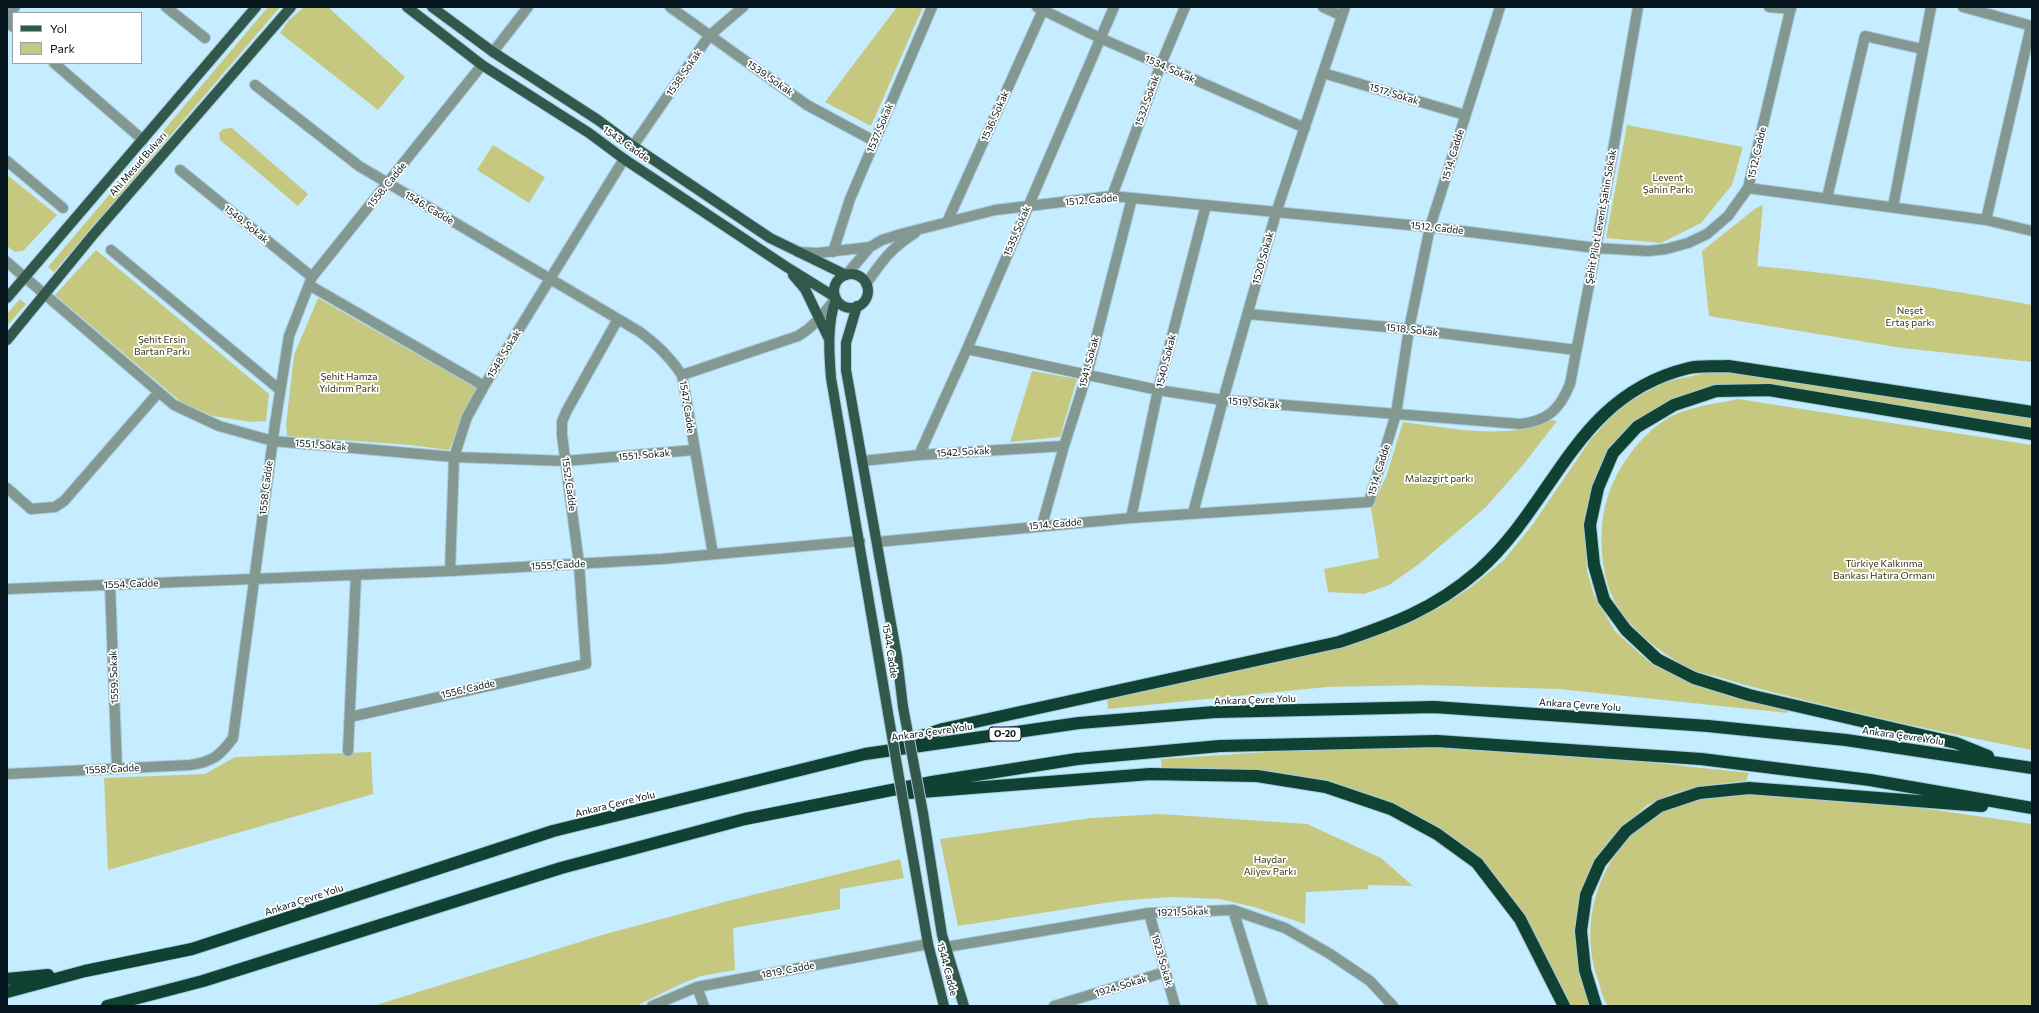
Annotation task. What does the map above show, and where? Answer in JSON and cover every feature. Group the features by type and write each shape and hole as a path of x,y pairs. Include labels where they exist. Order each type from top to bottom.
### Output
{"highway":[{"path":"865,754 944,729 1339,642 1392,624 1440,601 1478,571 1512,537 1590,428 1618,401 1655,379 1691,368 1728,366 2032,412"},
{"path":"2008,764 1956,743 1749,695 1694,678 1657,659 1626,630 1604,600 1594,565 1590,525 1598,488 1614,453 1637,427 1674,405 1716,391 1769,390 2032,434"},
{"name":"Ankara Çevre Yolu","path":"7,992 85,972 192,949 553,831 865,754 1079,722 1215,712 1434,707 1708,726 1846,740 2032,768"},
{"path":"107,1006 136,1000 203,981 561,868 745,818 857,798 932,782 1085,758 1220,746 1437,741 1701,759 1870,780 2032,808"},
{"path":"857,798 1150,774 1257,776 1326,787 1391,809 1437,834 1476,863 1520,919 1564,1006"},
{"path":"1596,1006 1585,970 1581,931 1586,895 1600,863 1626,831 1660,806 1700,793 1749,788 1959,805 2011,805"},
{"path":"7,979 85,972"},
{"path":"123,1006 136,1000"}],"main road":[{"name":"Ahi Mesud Bulvarı","path":"7,298 256,7"},
{"name":"Ahi Mesud Bulvarı","path":"7,340 93,235 290,7"},
{"name":"1543. Cadde","path":"407,7 482,64 589,133 785,266 836,298"},
{"name":"1543. Cadde","path":"432,7 493,52 598,120 632,146 770,238 796,252 846,274"},
{"path":"785,266 805,289 830,343"},
{"path":"846,274 860,277 866,284 867,289 865,299 857,306 848,307 836,298 834,291 837,281 846,274"},
{"name":"1544. Cadde","path":"836,298 832,310 830,343 831,378 928,944 944,1006"},
{"name":"1544. Cadde","path":"857,306 846,343 845,356 897,656 904,707 923,813 942,935 964,1006"}],"street":[{"path":"7,17 15,7"},
{"path":"166,7 205,38"},
{"path":"493,52 528,7"},
{"name":"1539. Sokak","path":"670,7 807,104 874,141"},
{"name":"1538. Sokak","path":"632,146 709,36 743,7"},
{"name":"1537. Sokak","path":"833,252 850,199 932,7"},
{"name":"1535. Sokak","path":"919,455 967,349 1114,7"},
{"name":"1532. Sokak","path":"1112,196 1161,64 1185,7"},
{"path":"1323,7 1344,12"},
{"name":"1514. Cadde","path":"877,542 1042,525 1193,513 1369,502 1396,414 1409,329 1430,227 1500,7"},
{"name":"Şehit Pilot Levent Şahin Sokak","path":"1545,417 1555,410 1564,400 1570,384 1596,248 1638,7"},
{"path":"1769,7 1791,8"},
{"path":"1893,207 1930,7"},
{"path":"1963,7 2032,26 1986,220"},
{"name":"1512. Cadde","path":"846,274 870,247 882,240 994,210 1112,196 1430,227 1596,248 1648,251 1666,249 1688,243 1707,234 1728,216 1748,188 1791,8"},
{"name":"1534. Sokak","path":"1040,9 1100,38 1305,128"},
{"name":"1536. Sokak","path":"946,222 1040,9"},
{"name":"1520. Sokak","path":"1193,513 1223,400 1276,213 1344,12"},
{"path":"1828,198 1865,36 1922,49"},
{"path":"55,64 143,140"},
{"name":"1558. Cadde","path":"7,774 206,763 222,753 233,738 272,441 289,336 311,281 482,64"},
{"name":"1517. Sokak","path":"1323,73 1465,115"},
{"name":"1546. Cadde","path":"255,85 359,166 550,279"},
{"name":"1548. Sokak","path":"450,571 454,457 467,417 484,386 624,158"},
{"path":"7,161 63,208"},
{"name":"1549. Sokak","path":"180,170 311,281 484,386"},
{"path":"1748,188 1986,220 2032,231"},
{"name":"1541. Sokak","path":"1042,525 1064,446 1087,374 1132,198"},
{"name":"1540. Sokak","path":"1131,518 1158,390 1206,205"},
{"name":"1512. Cadde","path":"866,284 886,256 898,244 920,230"},
{"path":"796,252 833,252 870,247"},
{"path":"111,250 280,390"},
{"name":"1551. Sokak","path":"7,262 158,393 174,405 219,426 272,441 454,457 565,461 694,450"},
{"name":"1547. Cadde","path":"550,279 618,319 658,345 670,357 682,375 713,554"},
{"path":"682,375 798,336 810,329 820,319 836,298"},
{"name":"1518. Sokak","path":"1248,314 1409,329 1576,350"},
{"name":"1552. Cadde","path":"586,664 579,564 565,461 562,422 566,412 618,319"},
{"name":"1519. Sokak","path":"967,349 1158,390 1223,400 1520,424 1532,422 1545,417"},
{"path":"7,488 31,508 55,507 64,501 158,393"},
{"name":"1542. Sokak","path":"862,461 919,455 1064,446"},
{"name":"1555. Cadde","path":"255,579 579,564 860,541"},
{"path":"348,751 356,575"},
{"name":"1554. Cadde","path":"7,589 255,579"},
{"name":"1559. Sokak","path":"110,585 117,769"},
{"name":"1556. Cadde","path":"350,717 586,664"},
{"path":"1233,910 1263,1006"},
{"name":"1921. Sokak","path":"946,947 1149,913 1233,910 1285,928 1330,954 1370,981 1394,1006"},
{"name":"1923. Sokak","path":"1149,913 1175,1006"},
{"name":"1819. Cadde","path":"652,1006 697,987 928,944"},
{"name":"1924. Sokak","path":"1054,1006 1165,972"},
{"path":"697,987 704,1006"}],"green space":[{"path":"268,7 280,7 54,272 48,267"},
{"path":"304,7 328,7 405,77 378,110 280,33 289,20"},
{"path":"897,7 923,7 871,126 825,102"},
{"name":"Levent Şahin Parkı","path":"1627,125 1743,147 1732,185 1701,223 1661,243 1606,238"},
{"path":"232,128 308,194 298,206 220,140 219,133 223,129"},
{"path":"493,145 545,177 529,203 477,170"},
{"path":"7,175 57,215 23,251 15,252 7,246"},
{"name":"Neşet Ertaş parkı","path":"1763,205 1757,266 1895,282 2032,305 2032,362 1902,348 1709,316 1702,251 1756,208"},
{"name":"Şehit Ersin Bartan Parkı","path":"96,250 269,394 266,421 251,422 213,416 181,402 55,295"},
{"name":"Şehit Hamza Yıldırım Parkı","path":"318,298 476,388 449,450 410,445 287,436 286,425 294,355"},
{"path":"20,299 26,304 7,326 7,314"},
{"path":"1032,371 1077,379 1060,437 1010,442"},
{"path":"1714,371 1764,373 2032,418 2032,431 1759,386 1669,403 1611,451 1585,534 1587,571 1594,595 1615,631 1648,661 1685,681 1787,710 1788,713 1558,689 1422,685 1327,687 1108,709 1107,698 1364,639 1403,625 1437,609 1470,588 1504,560 1533,524 1591,439 1622,405 1665,382"},
{"name":"Türkiye Kalkınma Bankası Hatıra Ormanı","path":"1738,399 2032,445 2032,750 1840,709 1697,672 1676,661 1635,629 1619,609 1613,598 1608,586 1603,560 1603,518 1605,505 1614,481 1621,468 1638,444 1649,433 1672,416 1684,411"},
{"name":"Malazgirt parkı","path":"1552,420 1557,421 1523,465 1485,508 1419,564 1389,585 1364,594 1328,592 1324,569 1379,558 1371,508 1386,477 1403,422 1459,430 1497,431 1516,430"},
{"path":"1424,747 1554,752 1749,773 1746,781 1700,786 1672,794 1647,805 1623,827 1598,861 1577,929 1579,970 1593,1006 1570,1006 1514,903 1460,843 1381,799 1326,782 1293,775 1221,770 1162,769 1161,759 1298,750"},
{"path":"371,752 373,794 108,870 104,778 205,774 235,757"},
{"path":"1734,792 1873,801 2032,824 2032,1006 1608,1006 1602,995 1593,962 1590,940 1591,919 1595,898 1602,878 1612,859 1625,841 1654,814 1676,803 1692,798"},
{"name":"Haydar Aliyev Parkı","path":"1160,814 1307,824 1381,858 1413,886 1368,885 1368,889 1306,892 1305,924 1254,907 1219,899 1170,897 1118,901 958,926 940,839 1091,818"},
{"path":"900,859 904,878 840,889 840,909 733,928 735,970 701,976 636,1006 373,1006 602,935 728,901"}]}
